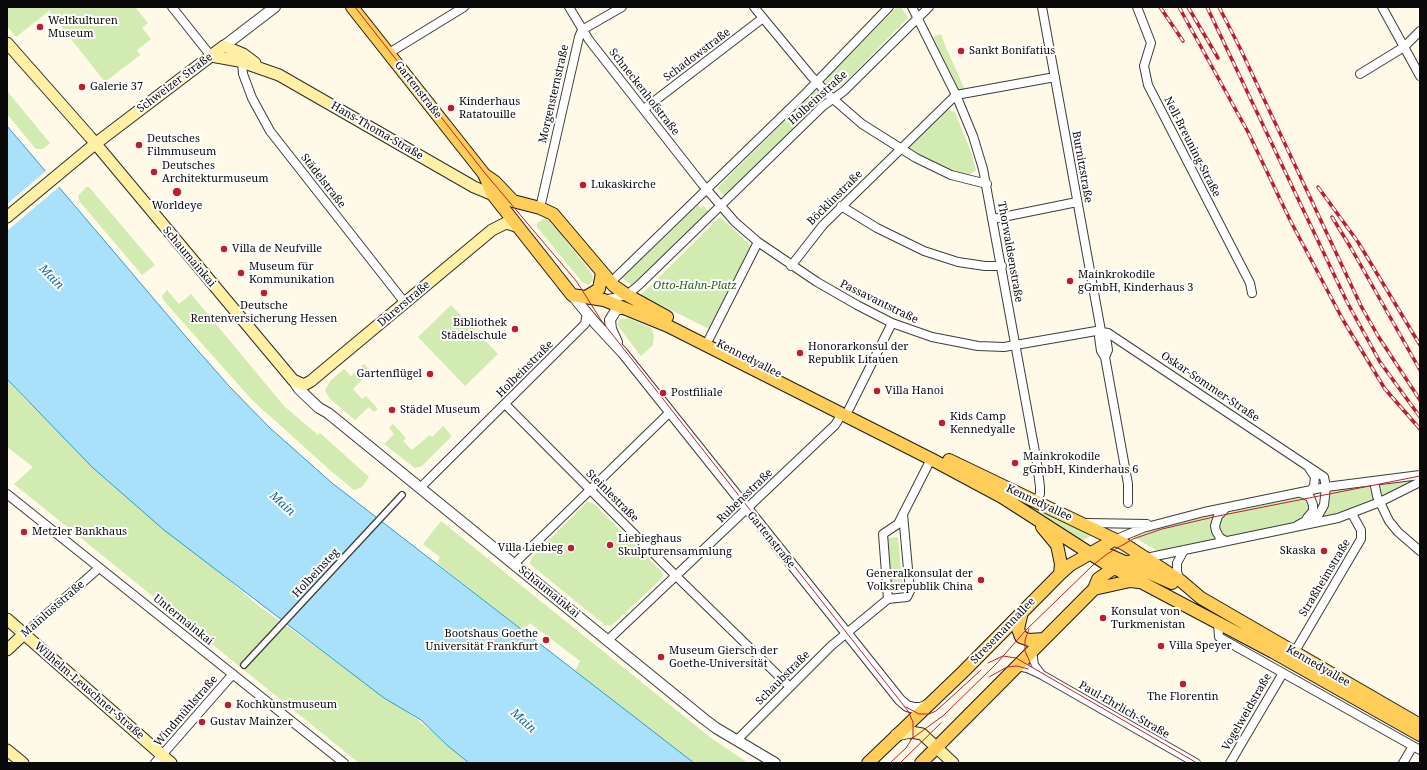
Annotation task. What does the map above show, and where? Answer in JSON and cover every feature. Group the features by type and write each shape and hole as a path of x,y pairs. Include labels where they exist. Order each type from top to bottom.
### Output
{"main road":[{"name":"Gartenstraße","path":"352,7 484,174 493,195 516,226 580,296"},
{"name":"Schaumainkai","path":"7,43 299,383"},
{"name":"Schweizer Straße","path":"7,218 95,144 224,46"},
{"name":"Hans-Thoma-Straße","path":"224,46 243,54 261,67"},
{"name":"Hans-Thoma-Straße","path":"211,56 261,67 279,75 474,187 513,202"},
{"name":"Gartenstraße","path":"484,174 495,182 513,202"},
{"path":"513,202 548,211 558,219 602,273 627,295"},
{"path":"516,226 515,219 517,210 540,208"},
{"name":"Dürerstraße","path":"299,383 311,381 492,230 506,223 516,226"},
{"path":"580,296 600,289 602,273"},
{"name":"Kennedyallee","path":"627,295 644,306 709,339 1002,497 1114,568 1218,623 1420,735"},
{"path":"580,296 604,300 624,308"},
{"name":"Kennedyallee","path":"624,308 668,326 1114,540 1146,558 1181,581 1201,598 1420,725"},
{"path":"1034,516 1057,545 1061,564 1060,574"},
{"name":"Stresemannallee","path":"868,763 930,704 1060,574 1090,553 1114,540"},
{"path":"1090,553 1107,554 1127,562 1201,598"},
{"path":"922,763 1094,589 1098,579 1114,568 1127,562 1146,558"},
{"path":"1094,589 1130,581 1143,583"},
{"path":"1022,611 1019,627 1020,635 1026,640 1044,639"},
{"name":"Wilhelm-Leuschner-Straße","path":"7,619 158,759 171,763"},
{"name":"Mainluststraße","path":"7,650 24,634"},
{"path":"896,735 911,732 920,733 938,747 953,763"},
{"path":"7,750 23,763"}],"street":[{"path":"172,7 211,56"},
{"name":"Schweizer Straße","path":"224,46 275,7"},
{"path":"389,53 464,7"},
{"name":"Schneckenhofstraße","path":"569,7 582,30 706,189"},
{"path":"582,30 622,7"},
{"path":"754,7 817,82 832,98 862,124 900,149 951,175 987,184"},
{"name":"Holbeinstraße","path":"611,282 817,82 889,7"},
{"name":"Thorwaldsenstraße","path":"912,7 956,96 975,142 987,184 1040,486 1040,494 1036,502"},
{"name":"Holbeinstraße","path":"627,295 722,207 832,98 844,91 929,7"},
{"name":"Burnitzstraße","path":"1042,7 1101,331 1099,337 1101,351 1105,357 1128,484 1128,503"},
{"name":"Nell-Breuning-Straße","path":"1137,7 1151,43 1144,66 1148,85 1250,282 1252,293"},
{"path":"1382,7 1420,76"},
{"name":"Schadowstraße","path":"644,109 764,18"},
{"name":"Morgensternstraße","path":"540,208 577,44 582,30"},
{"path":"1360,74 1404,47 1420,31"},
{"name":"Städelstraße","path":"242,62 243,74 252,98 270,131 405,303"},
{"path":"956,96 1055,77"},
{"name":"Böcklinstraße","path":"791,266 811,238 841,206 956,96"},
{"path":"706,189 722,207"},
{"path":"993,219 1077,202"},
{"path":"841,206 892,236 935,255 968,264 1002,266"},
{"name":"Passavantstraße","path":"722,207 758,242 791,266 835,293 892,323 917,333 954,342 996,347 1015,346 1101,331"},
{"path":"709,339 758,242"},
{"path":"604,300 627,295"},
{"name":"Gartenstraße","path":"580,296 587,313 623,353 746,509 905,704 912,708 919,708 930,704"},
{"name":"Gartenstraße","path":"623,353 610,325 612,316 616,310 624,308"},
{"name":"Holbeinstraße","path":"420,488 585,324 587,313"},
{"name":"Rubensstraße","path":"608,640 835,424 845,412 892,323"},
{"name":"Oskar-Sommer-Straße","path":"1101,331 1108,333 1306,464 1324,477 1326,487"},
{"name":"Schaumainkai","path":"299,383 299,390 311,401 328,413 716,728 775,763"},
{"name":"Steinlestraße","path":"505,404 676,576 790,687"},
{"path":"514,564 670,412"},
{"path":"903,513 910,591 907,597 888,599 883,537 884,532 898,524 903,513 931,459"},
{"name":"Oskar-Sommer-Straße","path":"1306,464 1314,472 1315,477 1314,486 1311,490"},
{"name":"Stresemannallee","path":"1114,540 1154,524 1204,512 1326,487 1420,475"},
{"path":"1374,481 1380,502 1393,527 1420,551"},
{"path":"1146,558 1298,525 1325,521 1352,514 1420,482"},
{"path":"1298,525 1319,514 1324,505 1326,487"},
{"path":"1298,525 1313,511 1310,497 1301,493"},
{"name":"Untermainkai","path":"8,495 344,763"},
{"name":"Holbeinsteg","path":"244,665 402,495"},
{"path":"1226,508 1218,516 1215,526 1216,532 1220,538 1226,541"},
{"name":"Straßheimstraße","path":"1294,652 1361,539 1361,530 1352,514"},
{"name":"Stresemannallee","path":"1078,522 1097,524 1154,524"},
{"path":"1181,581 1176,566 1178,557 1184,550"},
{"name":"Mainluststraße","path":"24,634 99,568"},
{"name":"Schaubstraße","path":"737,740 846,633 888,599"},
{"name":"Kennedyallee","path":"1218,623 1219,637 1417,748"},
{"path":"1032,651 1034,665 1042,675"},
{"name":"Paul-Ehrlich-Straße","path":"1017,666 1027,668 1042,675 1196,763"},
{"name":"Vogelweidstraße","path":"1230,763 1283,673"},
{"name":"Windmühlstraße","path":"158,759 233,674"},
{"path":"1403,763 1417,748"}],"green space":[{"path":"7,7 135,7 148,23 142,28 151,39 137,50 140,55 105,82 49,11 16,37 7,26"},
{"path":"897,7 901,7 908,18 840,87 833,91 829,90 825,83 829,76"},
{"path":"941,34 965,90 960,92 933,37"},
{"path":"818,90 824,94 822,102 725,196 717,188 814,92"},
{"path":"7,91 50,143 43,149 36,149 7,114"},
{"path":"947,109 955,112 971,152 976,170 968,176 943,168 909,149 909,147"},
{"path":"86,187 89,187 155,265 142,275 80,202 78,196"},
{"path":"698,205 701,208 704,206 709,213 633,286 622,278"},
{"name":"Otto-Hahn-Platz","path":"720,217 751,246 709,329 641,295"},
{"path":"545,218 556,228 592,274 593,280 589,285 583,283 537,227 537,223"},
{"path":"167,290 179,304 191,294 284,406 318,435 320,433 369,477 362,487 354,490 252,400 164,301 162,296"},
{"path":"451,305 498,354 465,386 418,337"},
{"path":"628,318 651,328 654,335 653,345 641,356 618,326 619,320"},
{"path":"364,364 371,371 353,389 362,399 366,396 378,409 374,412 369,407 355,420 329,398 325,390 330,381 344,369 351,376"},
{"path":"7,379 25,399 87,458 260,607 418,720 470,763 359,763 14,484 33,467 7,447"},
{"path":"393,424 406,438 403,441 412,450 430,435 432,437 443,426 452,436 422,466 415,468 384,444 394,434 389,428"},
{"path":"1413,480 1412,483 1382,497 1378,486"},
{"path":"1362,485 1367,486 1372,490 1374,496 1373,502 1340,515 1316,518 1328,491"},
{"path":"1299,497 1308,502 1310,510 1295,523 1231,538 1223,535 1218,528 1221,517 1227,513"},
{"path":"589,502 594,504 661,571 663,575 661,579 611,626 605,625 531,565 530,562 532,557 585,504"},
{"path":"1025,503 1095,534 1081,541"},
{"path":"1213,512 1212,524 1219,540 1161,553 1132,536 1193,520"},
{"path":"441,521 711,738 748,763 694,763 575,671 580,661 530,623 523,631 437,563 440,557 423,544"},
{"path":"898,537 903,590 892,591 887,538"}],"water":[{"name":"Main","path":"7,126 193,345 229,386 270,428 332,483 694,763 469,763 448,746 421,720 384,698 164,530 92,467 7,379"}],"pier":[{"path":"47,170 60,186 7,231 7,204"}],"tram line":[{"path":"355,7 484,172 577,282 601,320 908,711 913,722 913,737 906,748 890,763"},
{"path":"910,740 944,715 997,663 1026,630 1092,566 1107,554 1133,539 1162,529 1218,516 1420,476"},
{"path":"1029,629 1025,640 1025,651 1032,667"},
{"path":"988,663 1003,656 1016,658 1197,763"},
{"path":"989,677 1007,667 1017,666 1028,669"},
{"path":"906,707 919,714 929,714 936,711 981,670"},
{"path":"900,763 941,723"}],"railway":[{"path":"1160,7 1183,41"},
{"path":"1179,7 1248,132 1290,220 1343,320 1385,389 1420,429"},
{"path":"1188,7 1218,58"},
{"path":"1207,7 1347,302 1380,362 1420,417"},
{"path":"1219,7 1240,48 1361,306 1378,336 1420,400"},
{"path":"1318,187 1358,242 1420,345"},
{"path":"1332,217 1420,370"}],"place":[{"name":"Weltkulturen Museum","path":"40,27"},
{"name":"Sankt Bonifatius","path":"961,51"},
{"name":"Galerie 37","path":"82,87"},
{"name":"Kinderhaus Ratatouille","path":"451,108"},
{"name":"Deutsches Filmmuseum","path":"139,145"},
{"name":"Deutsches Architekturmuseum","path":"154,172"},
{"name":"Lukaskirche","path":"583,185"},
{"name":"Worldeye","path":"177,192"},
{"name":"Villa de Neufville","path":"224,249"},
{"name":"Museum für Kommunikation","path":"241,273"},
{"name":"Mainkrokodile gGmbH, Kinderhaus 3","path":"1070,281"},
{"name":"Deutsche Rentenversicherung Hessen","path":"264,293"},
{"name":"Bibliothek Städelschule","path":"515,329"},
{"name":"Honorarkonsul der Republik Litauen","path":"800,353"},
{"name":"Gartenflügel","path":"430,374"},
{"name":"Villa Hanoi","path":"877,391"},
{"name":"Postfiliale","path":"663,393"},
{"name":"Städel Museum","path":"392,410"},
{"name":"Kids Camp Kennedyalle","path":"942,423"},
{"name":"Mainkrokodile gGmbH, Kinderhaus 6","path":"1015,463"},
{"name":"Metzler Bankhaus","path":"24,532"},
{"name":"Liebieghaus Skulpturensammlung","path":"610,545"},
{"name":"Villa Liebieg","path":"571,548"},
{"name":"Skaska","path":"1324,551"},
{"name":"Generalkonsulat der Volksrepublik China","path":"981,580"},
{"name":"Konsulat von Turkmenistan","path":"1103,618"},
{"name":"Bootshaus Goethe Universität Frankfurt","path":"546,640"},
{"name":"Villa Speyer","path":"1161,646"},
{"name":"Museum Giersch der Goethe-Universität","path":"661,657"},
{"name":"The Florentin","path":"1183,684"},
{"name":"Kochkunstmuseum","path":"228,705"},
{"name":"Gustav Mainzer","path":"202,722"}]}
